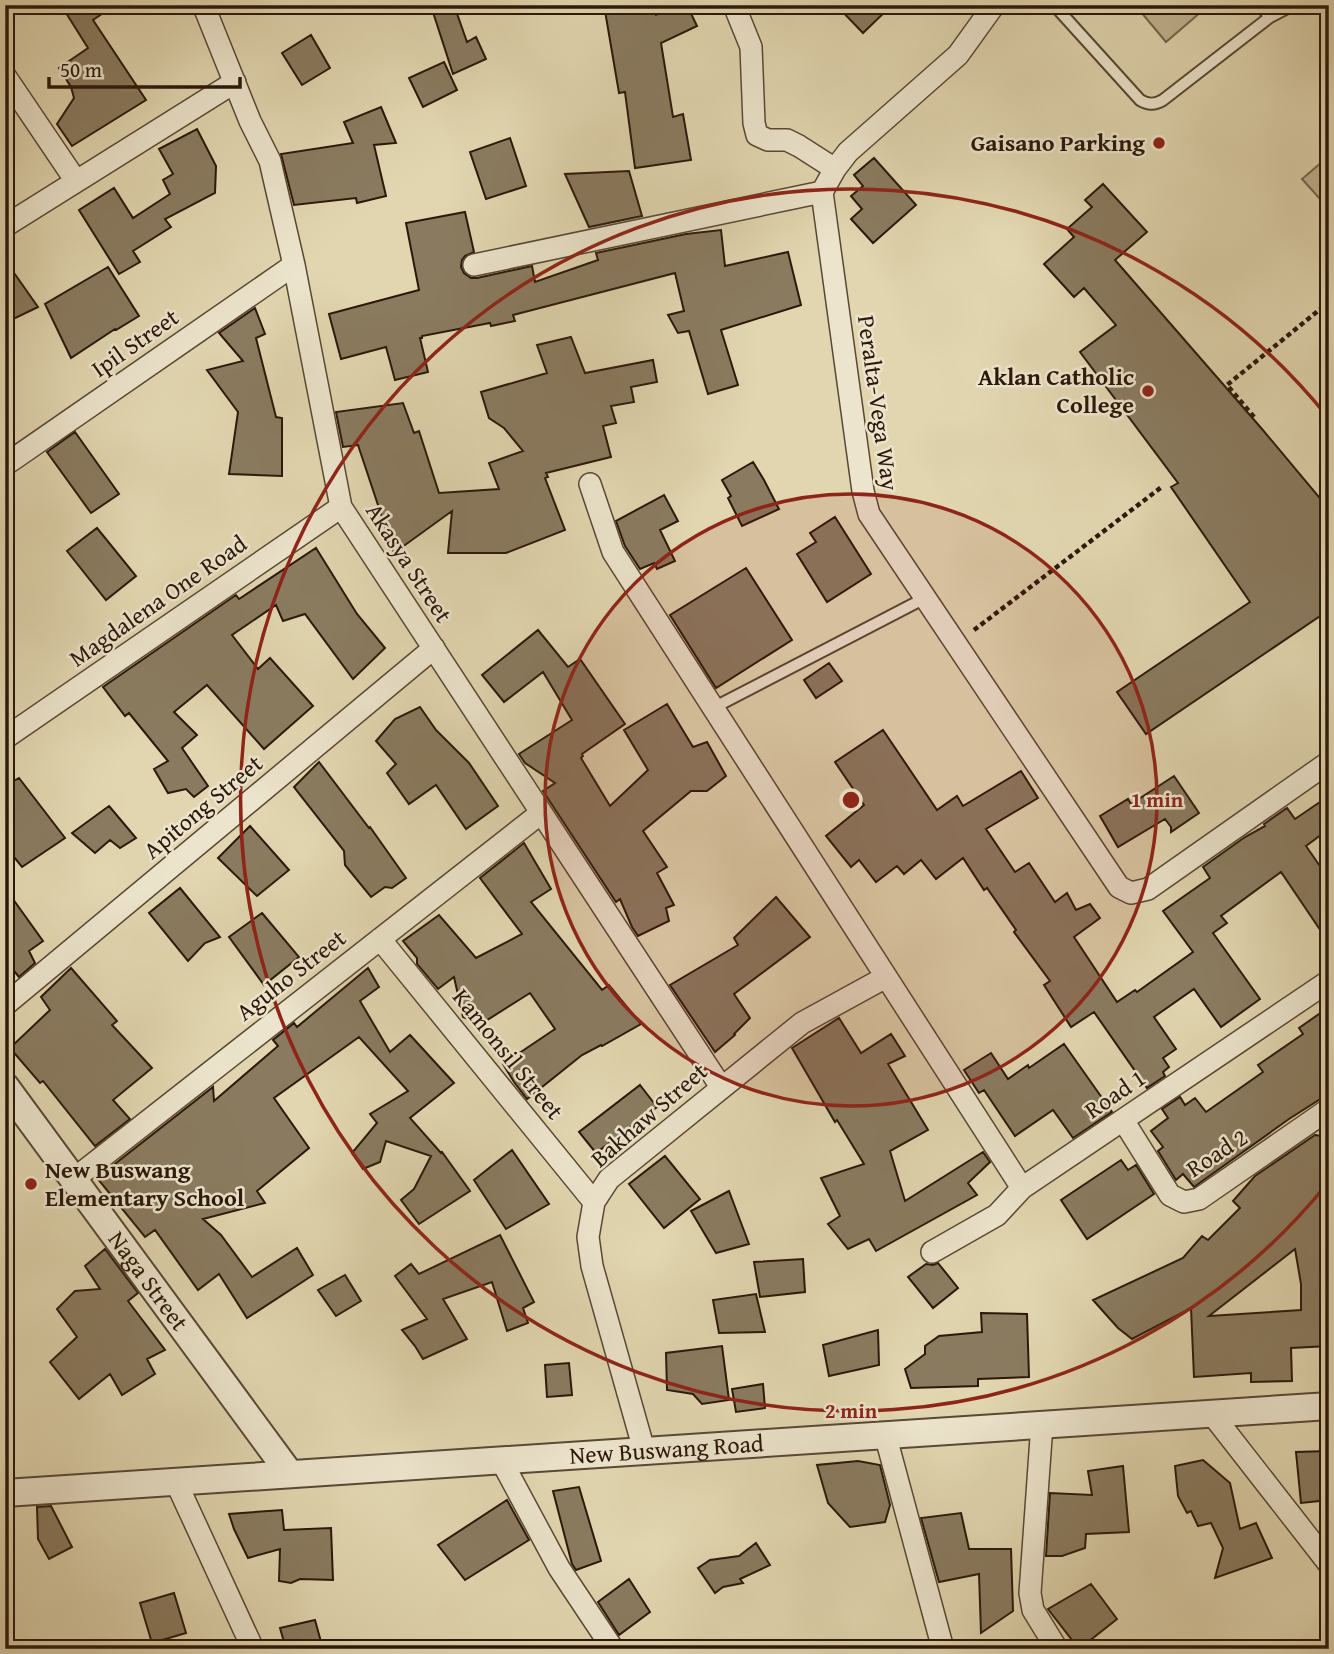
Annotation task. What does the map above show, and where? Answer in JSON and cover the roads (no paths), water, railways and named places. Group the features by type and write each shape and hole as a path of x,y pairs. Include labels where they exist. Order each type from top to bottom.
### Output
{"street":[{"path":"734,5 751,47 754,123 757,135 799,146 835,169"},
{"path":"474,265 821,192 848,152 958,55 994,5"},
{"name":"Akasya Street","path":"205,6 250,121 270,161 294,265 341,507 721,1087"},
{"path":"5,76 76,181"},
{"path":"5,226 235,82"},
{"name":"Peralta-Vega Way","path":"821,192 869,514 1119,887 1131,893 1148,889 1329,762"},
{"name":"Ipil Street","path":"5,466 294,265"},
{"path":"590,484 613,552 1022,1188"},
{"name":"Magdalena One Road","path":"5,738 341,507"},
{"name":"Apitong Street","path":"5,1005 434,648"},
{"name":"Aguho Street","path":"74,1179 541,813"},
{"name":"Kamonsil Street","path":"380,939 594,1202"},
{"name":"Bakhaw Street","path":"644,1450 592,1266 588,1237 594,1202 609,1179 802,1023 886,977"},
{"name":"Road 1","path":"932,1252 997,1215 1022,1188 1329,981"},
{"name":"Naga Street","path":"5,1086 290,1474"},
{"name":"Road 2","path":"1123,1120 1170,1195 1184,1202 1199,1199 1329,1109"},
{"name":"New Buswang Road","path":"5,1493 1329,1406"},
{"path":"1212,1414 1329,1564"},
{"path":"1042,1424 1030,1593 1033,1610 1057,1649"},
{"path":"885,1434 943,1649"},
{"path":"501,1460 559,1568 613,1649"},
{"path":"176,1482 253,1649"}],"lane":[{"path":"1260,5 1270,17"},
{"path":"1057,6 1140,100 1153,104 1163,100 1270,17 1293,5"},
{"path":"713,708 925,598"}],"place":[{"name":"Gaisano Parking","path":"1159,143"},
{"name":"Aklan Catholic College","path":"1148,391"},
{"name":"New Buswang Elementary School","path":"31,1184"}]}
